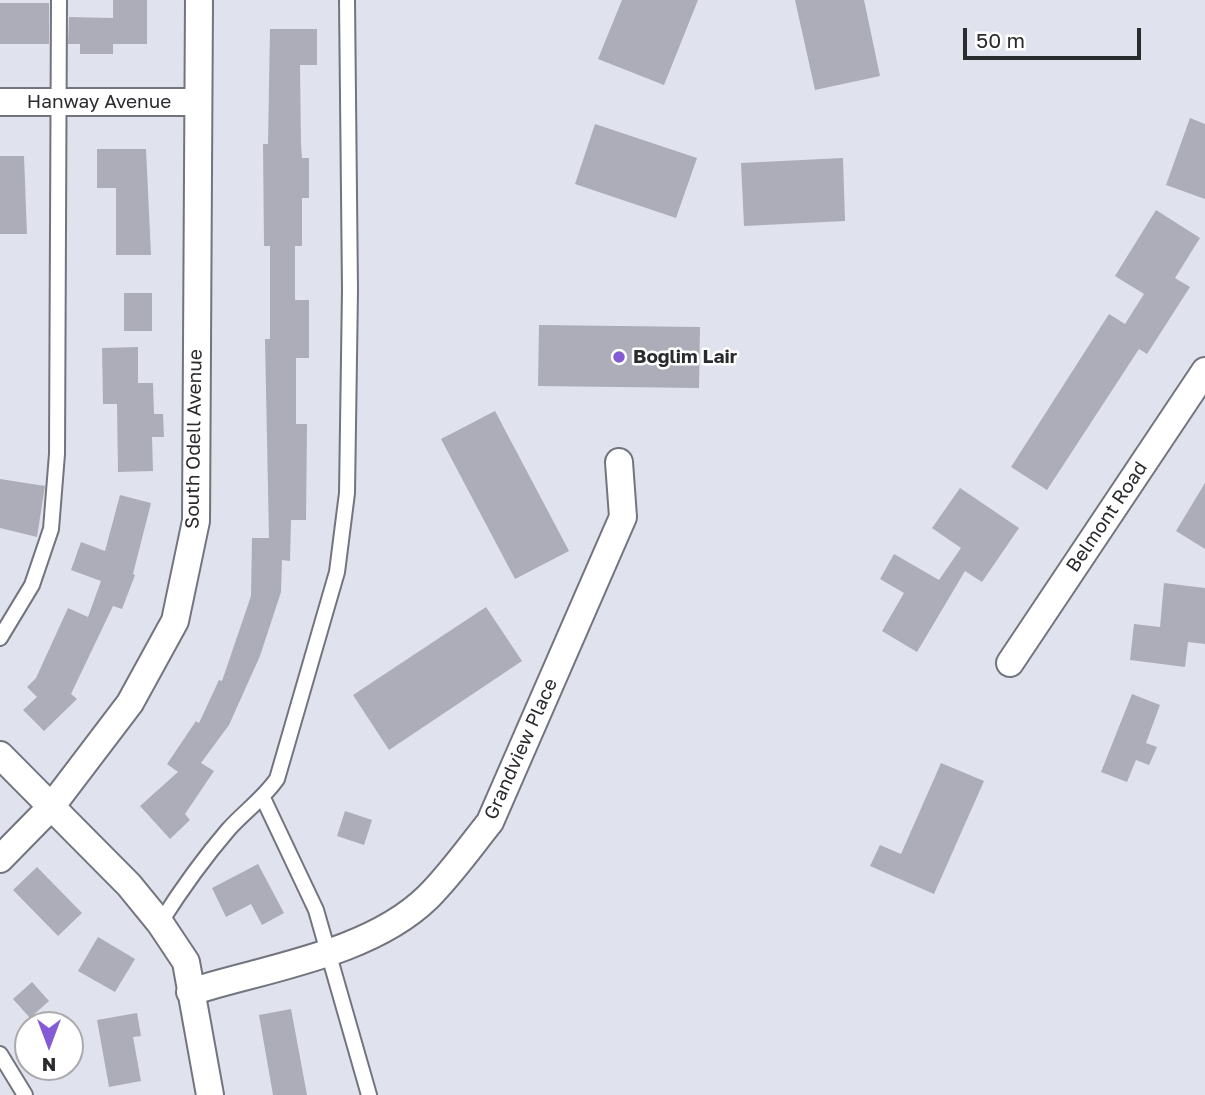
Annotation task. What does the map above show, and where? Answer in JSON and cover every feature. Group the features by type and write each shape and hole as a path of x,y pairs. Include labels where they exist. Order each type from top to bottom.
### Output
{"street":[{"name":"South Odell Avenue","path":"0,859 51,807 130,703 176,621 196,521 199,0"},
{"name":"Hanway Avenue","path":"0,102 197,102"},
{"name":"Belmont Road","path":"1010,663 1205,371"},
{"name":"Grandview Place","path":"190,992 327,953 391,924 428,898 490,822 623,517 620,461"},
{"path":"0,755 129,886 160,923 186,962 210,1095"}],"lane":[{"path":"0,638 32,585 51,529 57,454 59,0"},
{"path":"160,923 187,881 230,828 263,798 277,779 337,572 347,493 350,290 346,0"},
{"path":"263,798 316,910 369,1095"},
{"path":"0,1054 25,1095"}],"building":[{"path":"113,0 147,0 147,44 113,44 113,54 80,54 80,44 68,44 69,17 113,18"},
{"path":"622,0 698,0 664,85 598,59"},
{"path":"795,0 864,0 880,76 815,90"},
{"path":"0,3 49,3 49,44 0,44"},
{"path":"270,29 317,29 317,65 300,65 301,144 302,158 309,158 309,198 302,198 302,246 295,246 295,300 309,300 309,358 296,358 296,424 307,424 306,520 291,520 290,561 282,560 281,592 260,656 229,725 201,763 214,771 185,814 190,820 170,839 140,806 178,772 167,764 196,721 199,723 219,680 222,681 251,596 252,538 269,538 265,339 270,339 270,246 264,246 263,144 268,144"},
{"path":"1190,118 1205,124 1205,199 1166,185"},
{"path":"595,124 697,158 676,218 575,184"},
{"path":"97,149 146,149 151,255 116,255 116,188 97,188"},
{"path":"0,156 24,156 27,234 0,234"},
{"path":"843,158 845,221 744,226 741,163"},
{"path":"1156,210 1200,238 1175,278 1190,287 1147,354 1139,349 1047,490 1011,467 1109,314 1125,324 1144,294 1115,276"},
{"path":"124,293 152,293 152,331 124,331"},
{"name":"Boglim Lair","path":"539,325 700,327 699,388 538,386"},
{"path":"138,347 138,383 153,383 154,414 163,414 164,437 152,437 153,471 118,472 117,404 103,404 102,348"},
{"path":"495,411 569,551 515,579 441,439"},
{"path":"0,479 45,486 37,537 0,528"},
{"path":"1205,483 1205,549 1176,531"},
{"path":"960,488 1019,528 982,582 965,571 917,652 882,631 904,593 880,579 894,554 939,580 961,548 932,528"},
{"path":"120,495 151,503 133,574 135,575 122,609 113,606 71,694 77,699 44,731 23,710 37,697 27,687 36,678 68,608 88,617 101,581 71,570 81,542 105,551"},
{"path":"1164,583 1205,588 1205,644 1188,642 1185,667 1130,660 1134,624 1160,627"},
{"path":"486,607 522,661 389,750 353,695"},
{"path":"1132,694 1160,705 1146,743 1157,747 1149,765 1136,760 1127,782 1101,772"},
{"path":"941,763 984,781 934,894 870,866 880,845 901,854"},
{"path":"345,811 372,820 364,845 337,836"},
{"path":"258,864 284,913 262,925 251,904 226,917 212,888"},
{"path":"37,867 82,913 58,936 13,890"},
{"path":"98,937 135,959 115,992 78,971"},
{"path":"32,982 49,1001 38,1011 24,1011 13,999"},
{"path":"291,1009 307,1095 273,1095 259,1015"},
{"path":"137,1013 141,1036 133,1037 141,1081 109,1087 97,1020"}],"place":[{"name":"Boglim Lair","path":"619,357"}]}
